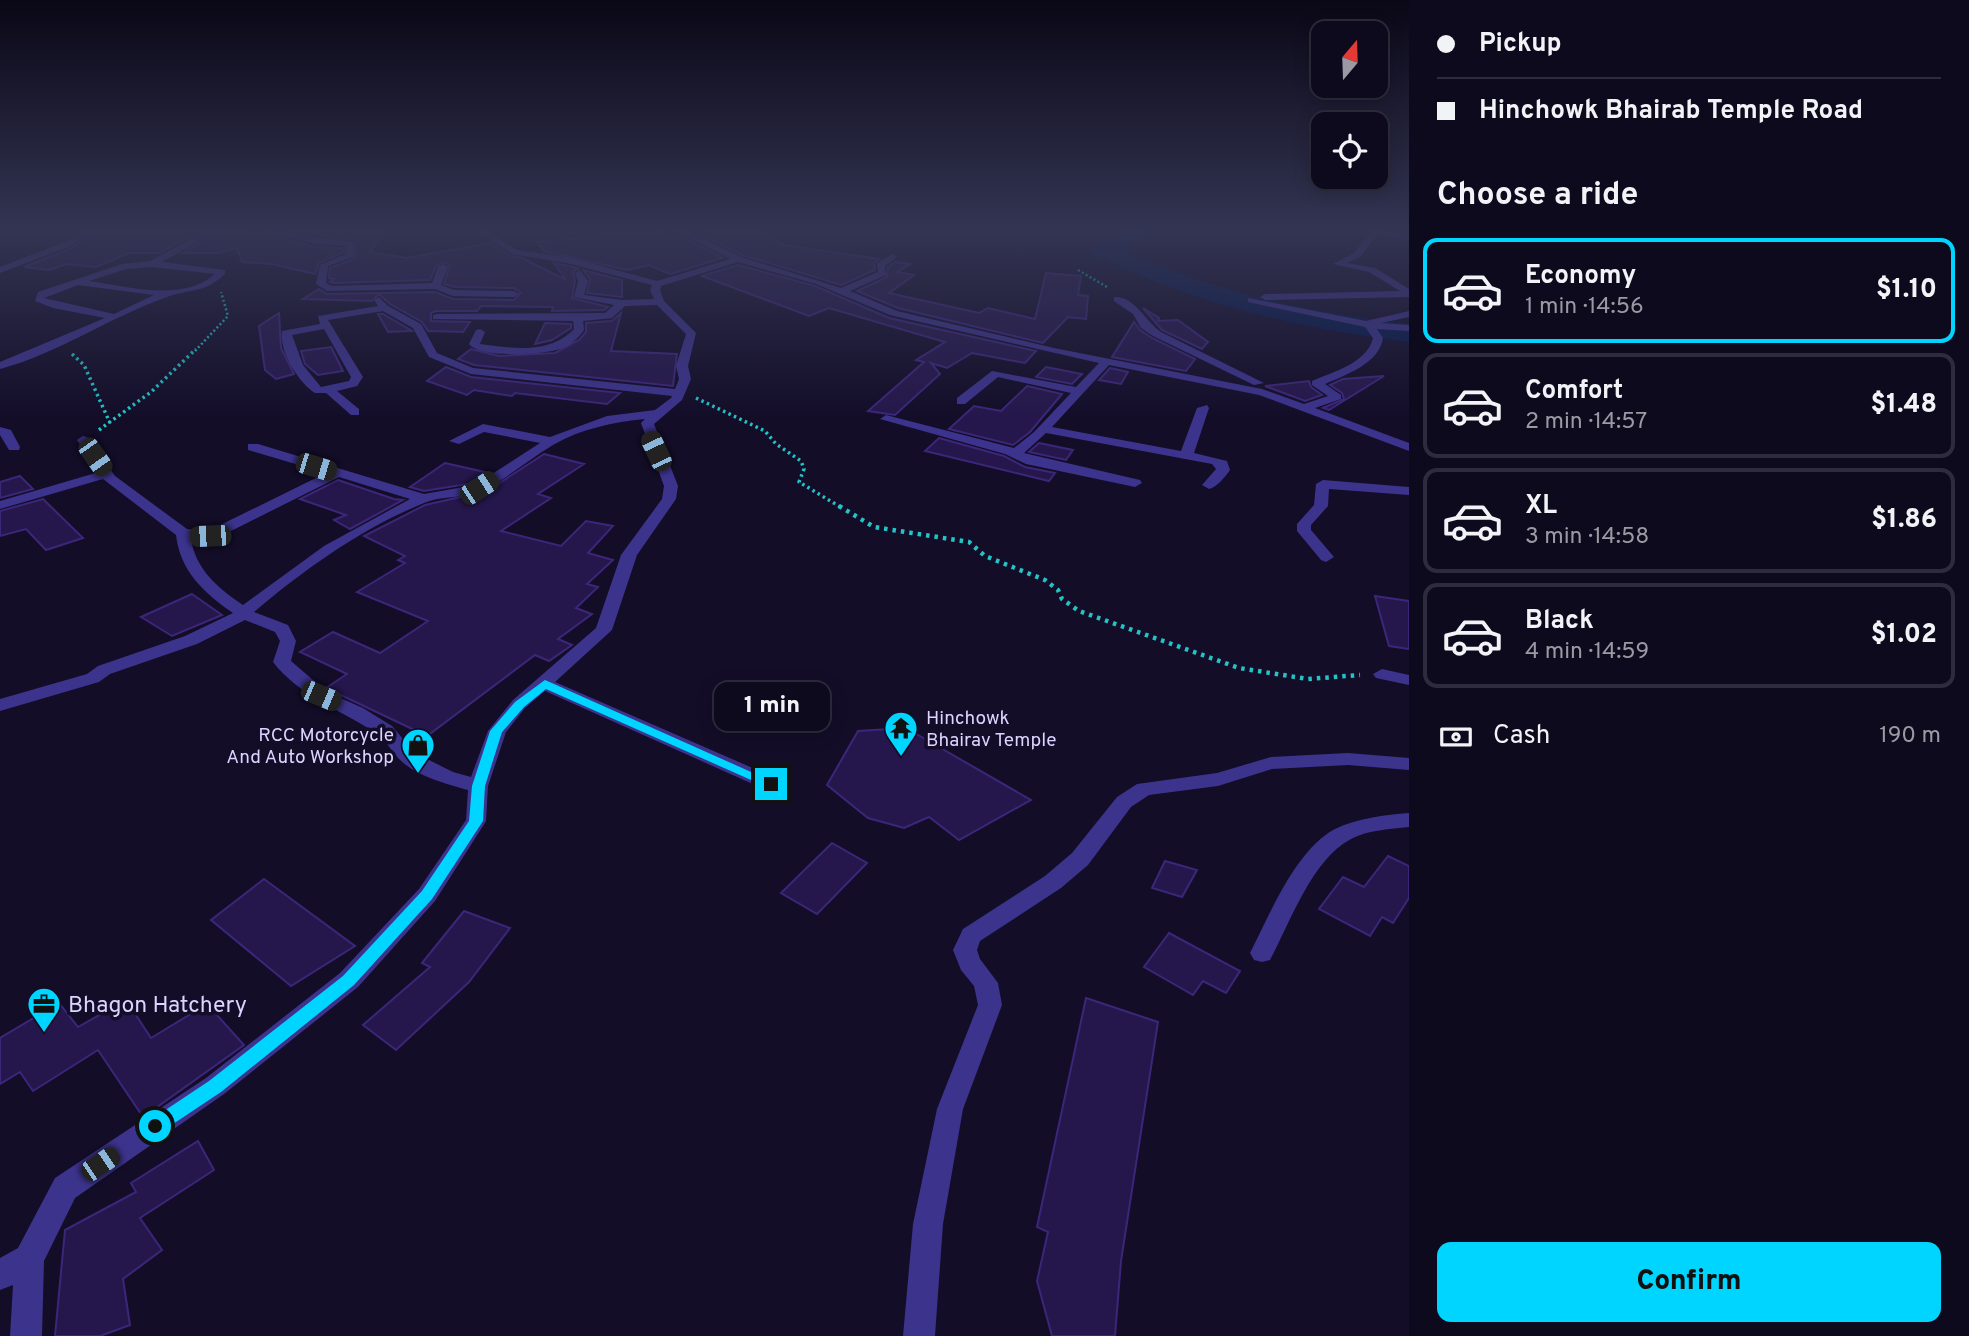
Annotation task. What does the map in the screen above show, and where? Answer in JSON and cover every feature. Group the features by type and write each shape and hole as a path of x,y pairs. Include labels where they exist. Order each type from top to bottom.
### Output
{"street":[{"path":"45,292 38,299 53,305 115,317"},
{"path":"162,292 183,292"},
{"path":"378,292 384,308"},
{"path":"451,292 514,294"},
{"path":"580,292 579,298 622,303 660,302"},
{"path":"26,1336 29,1259 65,1188 215,1086 349,980 427,895 476,821 478,786 496,731 519,704 604,630 629,555 669,499 671,486 647,424 676,400 685,379 682,366 691,333 660,302 656,292"},
{"path":"845,292 894,313 1106,362 1262,392 1409,447"},
{"path":"0,366 52,346 168,293"},
{"path":"1409,294 1295,295 1251,300 1371,329 1409,328"},
{"path":"1117,299 1137,312 1145,326 1157,334 1194,350 1215,365 1256,382 1261,385 1262,392"},
{"path":"437,317 608,316 622,303"},
{"path":"325,326 286,333 289,348 313,387 319,391 353,384 357,377 322,318 384,308 417,326 433,355 471,371 678,393"},
{"path":"1303,408 1337,397 1316,383 1356,366 1377,344 1378,338 1371,329 1371,322 1409,314"},
{"path":"480,332 474,344 477,347 554,349 575,336 579,330 578,318"},
{"path":"1010,452 1026,446 1106,362"},
{"path":"961,401 996,373 1079,391"},
{"path":"330,390 355,412"},
{"path":"1185,456 1203,408"},
{"path":"0,705 93,678 104,670 191,640 214,626 232,622 308,561 380,517 423,498 479,488 551,441 611,419 656,414"},
{"path":"886,419 1010,452 1031,461 1135,484"},
{"path":"455,441 476,429 487,428 551,441"},
{"path":"1044,429 1222,464 1223,470 1209,485"},
{"path":"0,431 7,433 13,447"},
{"path":"83,440 107,474 183,533 210,536 336,473"},
{"path":"253,447 423,498"},
{"path":"0,505 107,474"},
{"path":"1326,557 1304,531 1304,524 1321,506 1323,484 1409,491"},
{"path":"183,533 189,565 219,596 243,613 282,629 288,641 282,662 321,696 356,712 385,730 408,757 446,777 478,786"},
{"path":"1382,674 1409,680"},
{"path":"545,684 771,784"},
{"path":"919,1336 928,1224 950,1109 990,1005 986,983 970,963 965,950 971,935 1054,882 1080,859 1124,802 1144,789 1218,779 1271,763 1348,759 1409,764"},
{"path":"1262,953 1300,880 1337,837 1382,822 1409,820"},
{"path":"0,1275 29,1259"}],"path":[{"path":"83,440 110,423 175,373 228,316 220,292"},
{"path":"1117,292 1117,299"},
{"path":"52,346 71,353 84,365 110,423"},
{"path":"678,393 691,394 765,431 776,444 801,461 804,469 799,482 805,488 874,527 969,542 985,556 1045,580 1058,590 1062,599 1079,611 1239,668 1308,679 1382,674"}],"building":[{"path":"314,292 436,292 453,299 514,300 521,293 573,292 572,298 608,307 604,310 552,311 553,307 481,306 477,311 431,313 431,321 470,322 463,332 428,331 422,322 390,304 379,294 372,301 303,299"},
{"path":"622,292 622,297 587,293"},
{"path":"746,292 830,292 889,318 1036,351 1025,363 972,353 947,368 931,363 940,374 895,415 868,411 924,362 916,360 945,342 829,308 809,316"},
{"path":"860,292 890,292 979,313 988,308 1035,319 1041,292 1078,292 1078,295 1088,296 1086,319 1068,317 1043,343 898,308"},
{"path":"1143,308 1159,318 1158,321 1178,320 1208,342 1202,349 1162,330"},
{"path":"279,313 281,348 294,374 276,379 265,370 259,326"},
{"path":"621,313 611,351 677,354 673,386 474,365 458,359 471,349 499,356 555,353 579,340 586,332 586,323 612,321"},
{"path":"378,314 383,314 412,331 388,332"},
{"path":"1134,322 1152,338 1195,359 1186,371 1112,357"},
{"path":"545,323 571,324 571,328 552,340 535,344"},
{"path":"331,347 343,371 318,375 305,364 301,351"},
{"path":"446,367 471,377 620,393 607,404 474,390 467,395 427,381"},
{"path":"1046,367 1082,374 1072,384 1036,377"},
{"path":"1110,368 1128,372 1121,384 1099,380"},
{"path":"1384,376 1329,410 1323,408 1344,399 1342,393 1330,385 1343,379"},
{"path":"1309,381 1311,387 1322,395 1305,401 1265,386"},
{"path":"1027,386 1062,394 1030,432 1013,445 949,429 974,406 1001,411"},
{"path":"939,438 1004,456 1025,467 1055,473 1049,481 925,451"},
{"path":"1039,443 1073,450 1066,460 1029,452"},
{"path":"544,454 584,464 538,494 551,498 501,531 561,546 586,521 613,526 588,553 613,560 587,584 598,587 576,608 592,614 558,639 572,645 549,661 535,655 427,736 326,688 347,674 300,652 333,632 380,653 428,621 357,592 405,563 398,560 405,556 364,536 425,505 487,491"},
{"path":"445,463 489,473 474,483 424,491 410,487"},
{"path":"20,476 33,489 0,498 0,482"},
{"path":"338,480 403,500 350,529 334,520 346,515 300,499"},
{"path":"43,499 83,538 46,550 26,529 0,536 0,511"},
{"path":"192,594 222,615 172,636 141,617"},
{"path":"1375,596 1409,601 1409,649 1389,646"},
{"name":"Hinchowk Bhairav Temple","path":"906,728 1031,800 959,840 929,817 904,828 868,818 827,785 858,731"},
{"path":"832,843 867,863 817,914 781,893"},
{"path":"1388,856 1409,866 1409,898 1393,923 1382,917 1370,936 1319,909 1343,877 1364,887"},
{"path":"1165,861 1197,870 1182,897 1152,888"},
{"path":"264,879 355,946 291,986 211,920"},
{"path":"464,911 510,928 469,982 396,1050 363,1025 430,967 422,963"},
{"path":"1169,933 1240,971 1226,993 1203,981 1193,995 1144,967"},
{"path":"1086,998 1158,1022 1121,1261 1115,1336 1052,1336 1037,1281 1048,1232 1037,1227"},
{"path":"126,1000 151,1038 207,1004 244,1045 143,1117 98,1050 33,1091 20,1072 0,1084 0,1038 59,1003 78,1027"},
{"path":"198,1141 214,1170 140,1218 162,1250 123,1279 130,1325 100,1336 55,1336 65,1230 136,1192 131,1183"}],"waterway":[{"path":"1208,292 1291,315 1409,333"}],"place":[{"name":"Hinchowk Bhairav Temple","path":"901,758"},
{"name":"RCC Motorcycle And Auto Workshop","path":"418,775"},
{"name":"Bhagon Hatchery","path":"44,1034"}],"route":[{"path":"155,1126 215,1086 349,980 427,895 476,821 478,786 496,731 519,704 545,684 683,742 771,784"}]}
